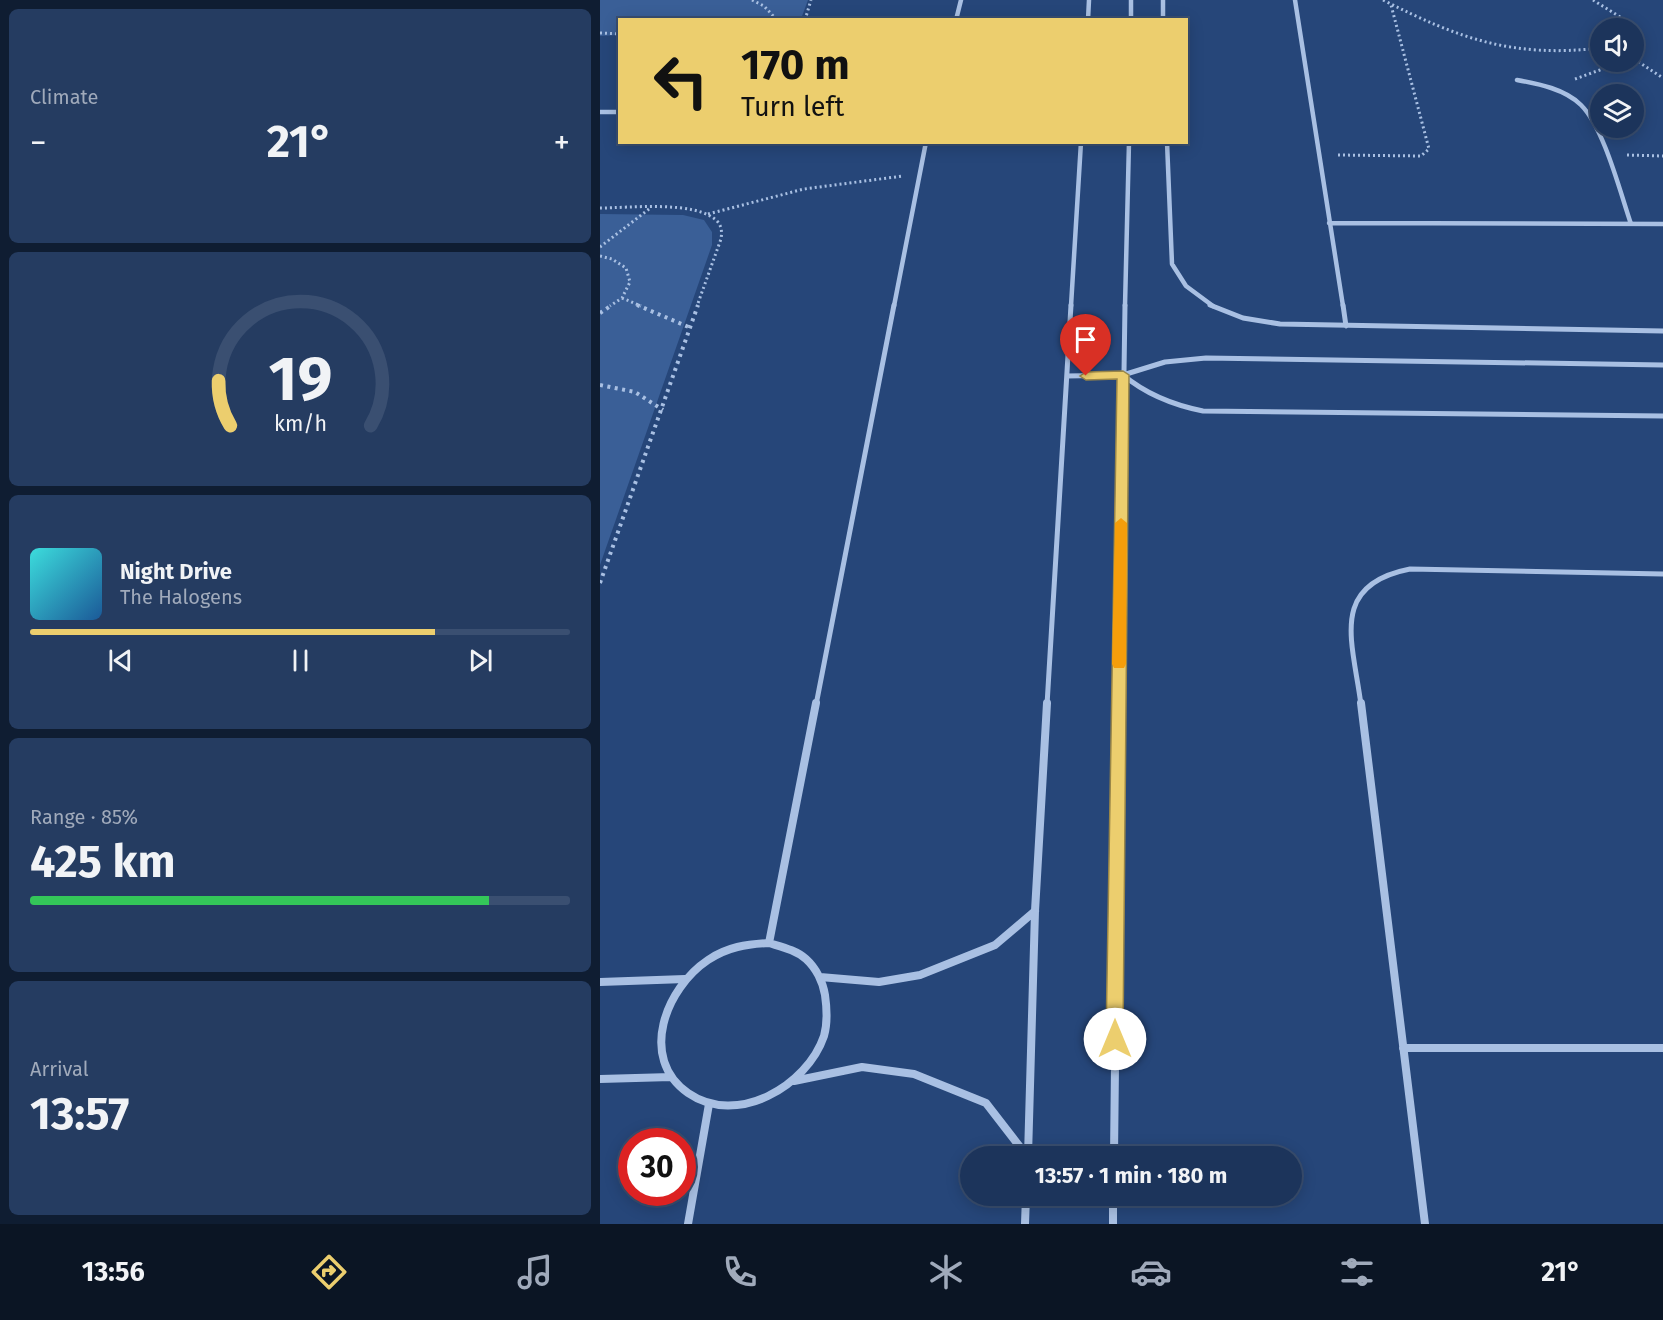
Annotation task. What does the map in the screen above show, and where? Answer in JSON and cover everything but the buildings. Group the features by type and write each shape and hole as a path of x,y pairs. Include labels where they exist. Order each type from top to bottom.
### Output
{"street":[{"path":"956,18 961,0"},
{"path":"1088,18 1089,0"},
{"path":"1131,0 1131,18"},
{"path":"1163,0 1163,18"},
{"path":"1294,0 1346,326"},
{"path":"1517,80 1552,88 1567,95 1589,113 1631,224"},
{"path":"600,112 618,112"},
{"path":"769,944 926,144"},
{"path":"1028,1146 1035,911 1081,144"},
{"path":"1114,1146 1128,144"},
{"path":"1167,144 1172,264 1186,286 1210,305 1243,318 1280,324 1663,331"},
{"path":"1329,223 1663,224"},
{"path":"1067,376 1123,375 1166,362 1206,358 1663,365"},
{"path":"1123,375 1137,388 1156,399 1179,407 1203,411 1663,416"},
{"path":"1425,1224 1351,625 1353,605 1359,594 1380,577 1410,569 1663,574"},
{"path":"820,977 879,982 921,975 995,945 1035,911"},
{"path":"747,944 769,944 790,949 807,960 820,977 828,1002 825,1029 814,1057 794,1081 767,1099 738,1106 709,1104 687,1094 671,1077 663,1058 661,1038 664,1017 672,997 685,979 703,962 724,950 747,944"},
{"path":"600,982 685,979"},
{"path":"1403,1048 1663,1048"},
{"path":"794,1081 862,1066 914,1074 986,1102 1020,1146"},
{"path":"600,1080 671,1077"},
{"path":"688,1224 709,1104"},
{"path":"1025,1224 1026,1206"},
{"path":"1113,1206 1113,1224"}],"path":[{"path":"752,0 764,6 775,18"},
{"path":"806,18 811,0"},
{"path":"1383,0 1433,26 1489,45 1553,52 1590,49"},
{"path":"1593,0 1622,18"},
{"path":"1319,155 1421,156 1429,149 1391,4"},
{"path":"600,33 618,34"},
{"path":"1644,66 1663,78"},
{"path":"1552,88 1595,72"},
{"path":"1605,155 1663,156"},
{"path":"707,214 802,189 867,178 918,175"},
{"path":"600,208 694,210 707,214 717,221 722,229 722,239 600,583"},
{"path":"600,247 649,209"},
{"path":"600,256 612,259 626,268 630,282 622,298 600,314"},
{"path":"622,298 691,328"},
{"path":"600,385 635,392 651,400 663,410"},
{"path":"600,560 607,562"}],"shaded area":[{"path":"600,0 808,0 801,18 618,18 618,35 600,36"},
{"path":"600,214 683,215 704,220 712,232 712,245 600,565"}],"slow traffic":[{"path":"1119,664 1121,523"}],"route":[{"path":"1086,376 1123,375 1115,1039"}]}
